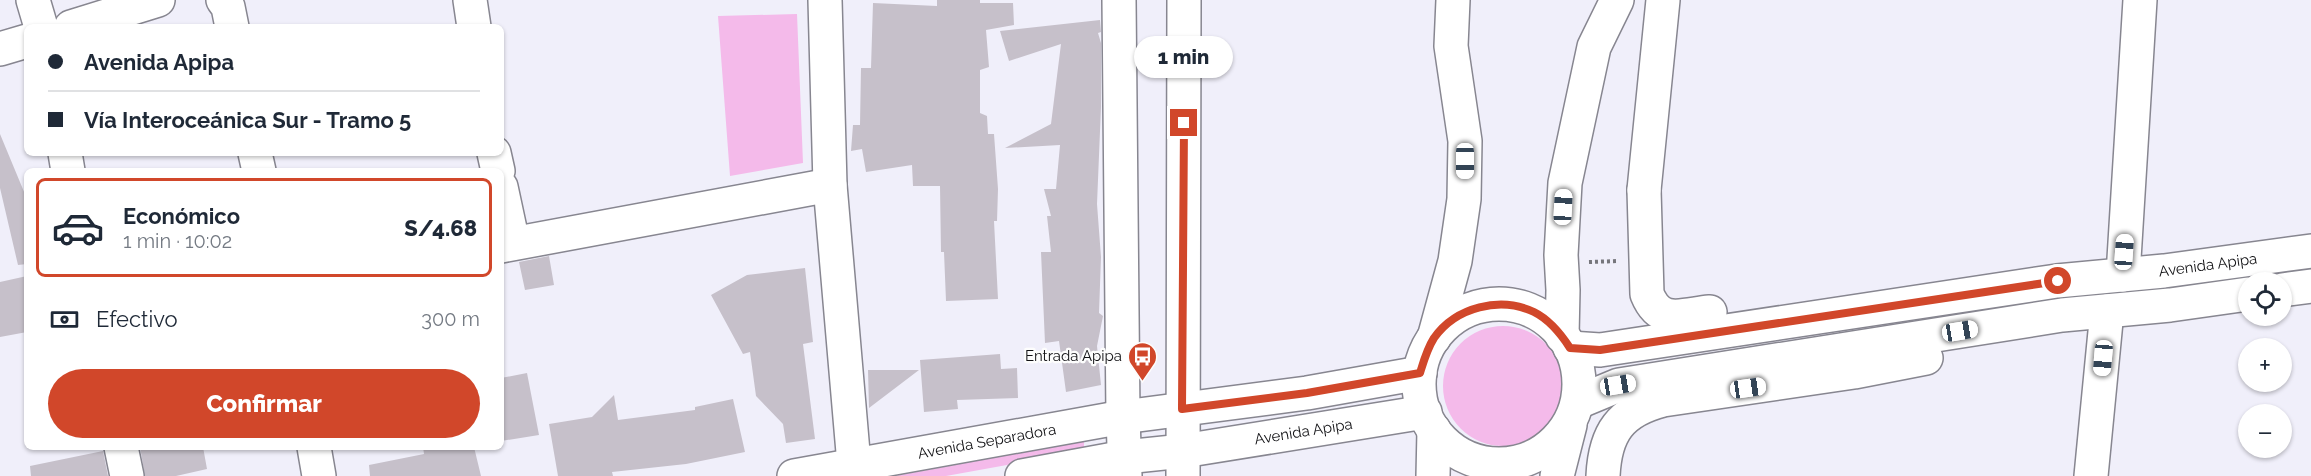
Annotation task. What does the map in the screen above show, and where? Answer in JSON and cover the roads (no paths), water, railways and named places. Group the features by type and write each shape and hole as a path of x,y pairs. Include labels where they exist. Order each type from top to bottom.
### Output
{"main road":[{"path":"33,0 40,24"},
{"path":"81,24 158,0"},
{"path":"470,0 474,24"},
{"path":"825,0 830,185 854,464"},
{"path":"1119,0 1125,466"},
{"path":"1022,476 1125,466 1183,464 1184,0"},
{"path":"1433,476 1429,421 1420,393 1420,373 1425,355 1434,338 1455,261 1464,199 1465,141 1451,46 1453,0"},
{"path":"1566,342 1561,255 1564,183 1594,47 1617,0"},
{"path":"1663,0 1644,190 1647,294 1651,304 1659,312 1668,317 2000,273 2041,284"},
{"path":"2122,275 2140,0"},
{"path":"0,49 24,42"},
{"path":"504,216 507,244 830,185"},
{"name":"Avenida Apipa","path":"1566,342 1600,350 2041,284 2311,251"},
{"path":"2292,289 2311,286"},
{"path":"1429,421 1448,445 1465,456 1485,463 1506,464 1526,460 1544,451 1559,438 1574,411 1618,385 2029,320 2238,295"},
{"path":"1434,338 1447,324 1462,314 1479,307 1498,304 1516,306 1534,312 1550,322 1566,342 1577,365 1579,383 1557,476"},
{"path":"2091,476 2107,311"},
{"path":"1603,476 1606,446 1612,434 1623,419 1643,405 1663,400 1854,372 1933,357 2029,320"},
{"path":"1182,409 1307,393 1420,373"},
{"name":"Avenida Separadora","path":"794,476 1123,417 1182,409"},
{"name":"Avenida Apipa","path":"1183,464 1429,421"},
{"path":"122,450 127,476"},
{"path":"315,450 319,476"}],"place":[{"name":"Entrada Apipa","path":"1143,382"}]}
